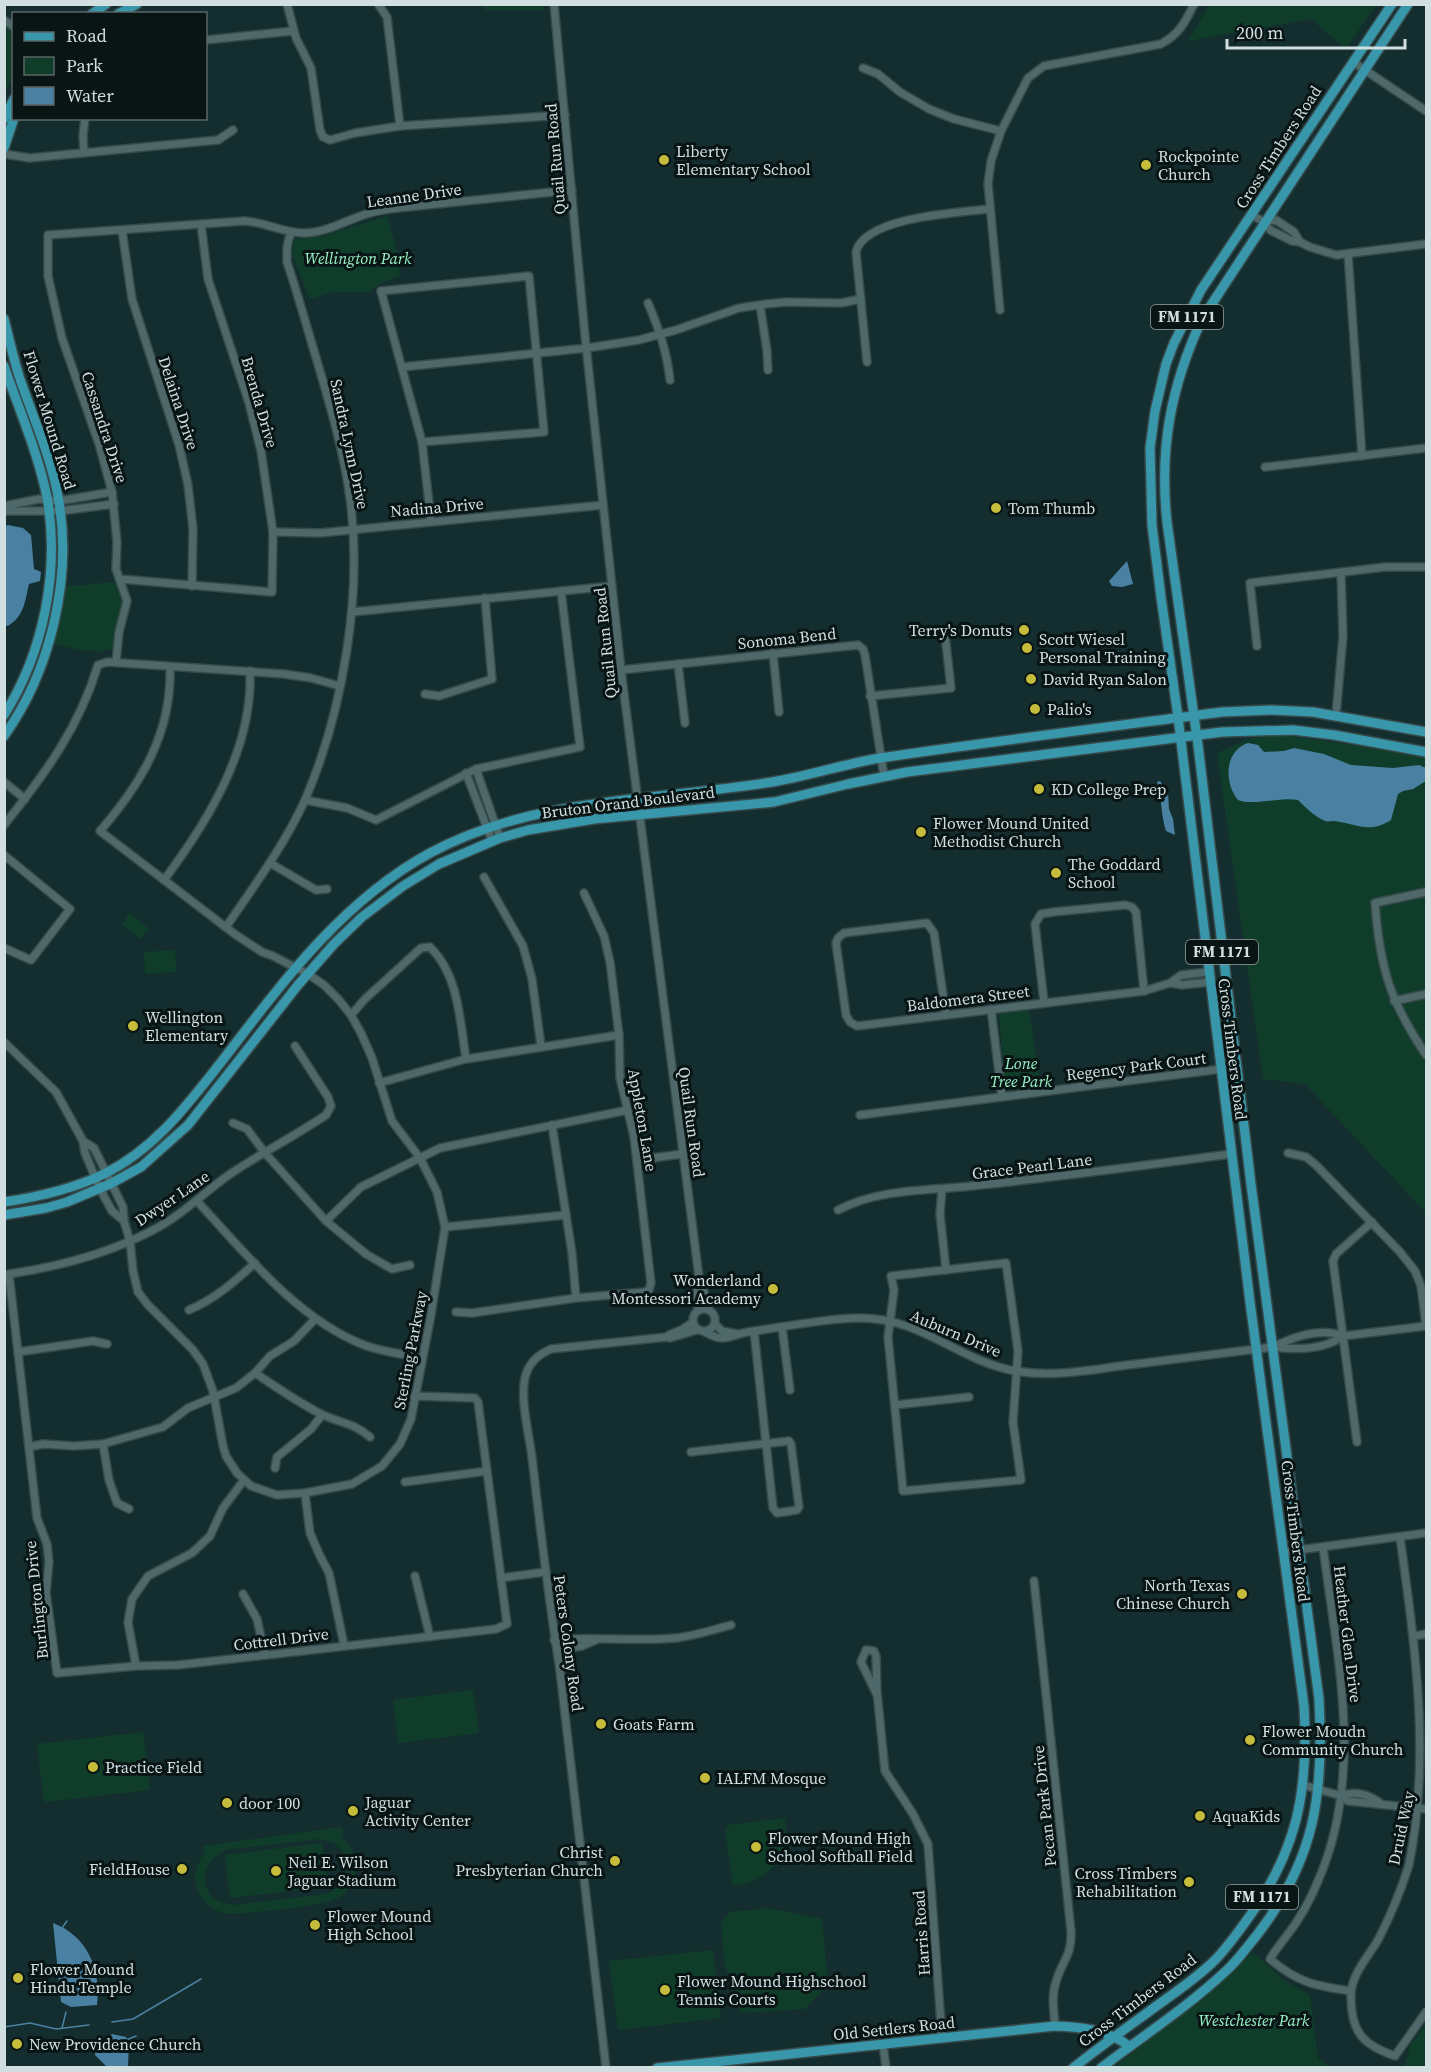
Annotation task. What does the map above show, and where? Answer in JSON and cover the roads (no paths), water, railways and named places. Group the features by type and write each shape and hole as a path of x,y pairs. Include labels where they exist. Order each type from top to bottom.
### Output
{"main road":[{"path":"122,12 137,4"},
{"name":"Cross Timbers Road","path":"1074,2067 1216,1959 1247,1920 1270,1885 1284,1859 1298,1819 1306,1739 1304,1706 1220,1069 1178,717 1158,577 1150,490 1151,441 1155,411 1166,364 1201,290 1392,4"},
{"name":"Cross Timbers Road","path":"1101,2067 1206,1989 1229,1968 1269,1919 1300,1864 1314,1819 1321,1737 1319,1699 1163,489 1168,417 1189,346 1215,295 1408,4"},
{"path":"4,119 12,103"},
{"path":"4,148 13,120"},
{"name":"Flower Mound Road","path":"4,318 19,376 49,458 59,501 62,569 49,641 42,666 31,694 4,736"},
{"name":"Flower Mound Road","path":"4,366 47,498 51,555 48,590 41,627 26,672 4,715"},
{"path":"1150,490 1163,489"},
{"name":"Bruton Orand Boulevard","path":"4,1202 58,1191 95,1178 133,1156 178,1117 295,969 340,920 375,890 429,854 491,827 544,811 770,782 880,758 1222,712 1271,710 1336,715 1426,732"},
{"name":"Bruton Orand Boulevard","path":"4,1215 46,1208 100,1189 141,1167 188,1125 308,974 362,917 403,886 439,864 496,839 558,824 774,802 884,776 1245,730 1293,730 1426,752"},
{"path":"1054,733 1057,753"},
{"name":"Old Settlers Road","path":"657,2067 1055,2026 1077,2026 1116,2036 1129,2046"}],"street":[{"path":"287,4 293,31 311,68 320,130 323,137 330,140 355,133 400,126 565,115"},
{"path":"378,4 387,17 400,126"},
{"name":"Quail Run Road","path":"554,4 621,670 682,1154 699,1277 709,1310"},
{"path":"1000,310 988,184 991,161 1001,131 1028,78 1044,66 1161,44 1174,37 1184,26 1194,4"},
{"path":"207,40 293,31"},
{"path":"1353,62 1426,111"},
{"path":"863,68 878,74 900,92 929,109 954,119 1001,131"},
{"path":"84,153 85,120"},
{"path":"4,154 30,158 218,140 233,130"},
{"name":"Leanne Drive","path":"48,235 260,222 292,232 322,231 370,213 398,208 572,190"},
{"path":"867,362 857,247 866,237 896,224 918,218 990,209"},
{"path":"1252,214 1264,222 1270,230 1292,242 1300,242 1336,255 1426,244"},
{"path":"1264,222 1276,220 1294,231 1300,242"},
{"name":"Brenda Drive","path":"192,586 272,591 273,532 261,451 249,403 208,279 201,224"},
{"name":"Delaina Drive","path":"122,230 132,299 179,445 188,485 193,529 192,586"},
{"name":"Sandra Lynn Drive","path":"226,927 270,863 304,800 336,710 352,612 353,528 350,497 329,400 287,262 286,250 292,232"},
{"name":"Cassandra Drive","path":"48,235 48,276 62,338 102,451 114,504 116,569 127,601 119,632 116,662"},
{"path":"1348,254 1362,456"},
{"path":"422,442 544,432 529,276 381,291 422,442 431,521"},
{"path":"402,367 587,348 639,340 739,308 786,302 841,303 861,299"},
{"path":"648,303 662,334 668,357 670,380"},
{"path":"760,305 768,370"},
{"path":"1265,467 1426,448"},
{"path":"4,506 47,498 59,501 112,492"},
{"path":"4,511 48,512 114,504"},
{"name":"Nadina Drive","path":"273,532 320,533 603,505"},
{"path":"1257,646 1250,583 1384,567 1426,567"},
{"path":"1336,715 1343,619 1341,572"},
{"path":"120,579 192,586"},
{"path":"352,612 612,586"},
{"path":"304,800 359,811 376,820 476,769 580,747 561,591"},
{"path":"425,693 439,696 492,679 485,598"},
{"path":"870,696 951,688 945,635"},
{"name":"Sonoma Bend","path":"621,670 858,645 865,652 884,776"},
{"path":"773,653 779,712"},
{"path":"4,825 63,746 91,690 98,665 116,662 250,671 311,678 340,686"},
{"path":"678,664 685,723"},
{"name":"Sterling Parkway","path":"83,1141 94,1148 123,1207 138,1292 193,1350 203,1364 214,1395 226,1456 237,1473 251,1486 277,1494 305,1493 352,1484 382,1466 400,1444 411,1419 445,1227 437,1192 420,1158 392,1121 372,1058 351,1015 324,985 280,959 253,947 100,831 127,799 142,776 156,746 169,703 170,667"},
{"path":"164,880 207,816 226,780 247,715 251,690 250,671"},
{"path":"476,769 491,827"},
{"path":"466,773 496,839"},
{"path":"4,782 25,799"},
{"path":"4,855 70,909 31,960 4,948"},
{"path":"270,863 316,890 327,889"},
{"path":"484,877 523,946 532,979 541,1046"},
{"path":"1426,892 1375,903 1382,962 1394,1001 1408,1029 1426,1056"},
{"name":"Appleton Lane","path":"576,1298 645,1292 649,1290 651,1284 637,1160 620,1078 619,1035 610,962 604,936 584,893"},
{"path":"1044,1002 1035,924 1041,914 1053,912 1125,905 1132,907 1136,912 1144,991"},
{"name":"Baldomera Street","path":"946,1015 934,933 927,923 844,933 838,938 836,943 846,1015 850,1022 857,1026 1144,991 1170,983 1181,975 1209,977"},
{"path":"351,1015 365,999 421,948 430,947 436,953 450,979 456,997 466,1059"},
{"path":"1394,1001 1426,994"},
{"path":"991,1009 1002,1097"},
{"path":"379,1083 466,1059 619,1035"},
{"path":"4,1042 56,1092 83,1141"},
{"name":"Dwyer Lane","path":"9,1274 60,1265 96,1255 164,1224 231,1173 326,1115 331,1106 320,1083 296,1046"},
{"name":"Regency Park Court","path":"860,1115 1236,1067"},
{"path":"326,1221 361,1186 440,1148 628,1110"},
{"path":"233,1123 247,1129 264,1153 326,1221 366,1254 392,1269 410,1265"},
{"path":"456,1312 472,1313 576,1298 552,1125"},
{"name":"Sterling Parkway","path":"83,1141 85,1153 100,1189 112,1211 124,1221"},
{"path":"1288,1153 1306,1156 1316,1165 1372,1222 1415,1271 1421,1286 1426,1325"},
{"path":"637,1160 682,1154"},
{"name":"Grace Pearl Lane","path":"838,1210 853,1203 903,1191 942,1190 1231,1154"},
{"path":"942,1190 940,1214 946,1270"},
{"path":"197,1201 255,1263 315,1319 364,1346 422,1358"},
{"path":"445,1227 566,1215"},
{"path":"1357,1442 1333,1261 1336,1254 1372,1222"},
{"path":"189,1310 207,1302 230,1286 255,1263"},
{"path":"1006,1263 1018,1351 1013,1422 1021,1480 903,1491 888,1337 894,1290 891,1276 946,1270 1006,1263"},
{"name":"Burlington Drive","path":"9,1274 37,1518 47,1544 49,1562 46,1593 57,1673"},
{"name":"Quail Run Road","path":"699,1277 697,1281 699,1310"},
{"path":"715,1324 712,1329 705,1332 697,1330 692,1323 694,1314 699,1310 709,1310 714,1316 715,1324 722,1331 737,1334"},
{"name":"Auburn Drive","path":"705,1332 714,1337 723,1338 754,1331 854,1318 890,1321 932,1335 984,1361 1017,1371 1040,1373 1273,1347 1290,1349 1333,1344 1343,1336"},
{"path":"29,1447 43,1444 74,1446 103,1444 163,1427 188,1407 236,1388 255,1373 270,1356 294,1341 315,1319"},
{"name":"Peters Colony Road","path":"667,1337 692,1323"},
{"name":"Auburn Drive","path":"1273,1347 1290,1338 1332,1332 1343,1336 1426,1325"},
{"path":"782,1327 789,1390"},
{"name":"Peters Colony Road","path":"606,2067 557,1650 545,1572 526,1408 525,1380 529,1367 540,1355 557,1348 676,1337 697,1330"},
{"path":"691,1452 765,1442 789,1441 799,1507 797,1510 777,1513 773,1508 765,1442 754,1331"},
{"path":"18,1352 93,1341 107,1344"},
{"path":"255,1373 295,1400 322,1415 358,1427 370,1437"},
{"path":"414,1396 474,1398 478,1402 501,1578 545,1572"},
{"path":"895,1405 969,1397"},
{"path":"275,1468 277,1457 311,1430 322,1415"},
{"path":"103,1444 109,1480 117,1503 129,1509"},
{"path":"405,1482 487,1471"},
{"path":"136,1666 128,1622 132,1599 148,1576 192,1553 210,1536 223,1508 244,1480"},
{"path":"305,1493 310,1533 329,1573 344,1645"},
{"path":"1283,1552 1426,1533"},
{"name":"Druid Way","path":"1400,1537 1425,1723 1424,1809 1408,1866 1392,1910 1358,1972 1351,1991 1353,2020 1361,2038 1379,2050 1395,2056 1426,2012"},
{"name":"Heather Glen Drive","path":"1323,1547 1345,1721 1346,1753 1342,1796 1335,1833 1318,1881 1299,1918 1270,1959 1300,1979 1318,1986 1351,1991"},
{"path":"415,1576 430,1636"},
{"name":"Cottrell Drive","path":"57,1673 178,1665 496,1629 507,1624 501,1578"},
{"name":"Pecan Park Drive","path":"1034,1581 1071,1931 1069,1955 1054,1988 1055,2026"},
{"path":"243,1594 257,1618 265,1655"},
{"path":"554,1640 580,1637 596,1640 679,1638 731,1625"},
{"path":"1414,1636 1426,1635"},
{"path":"557,1650 582,1646 596,1640"},
{"name":"Harris Road","path":"877,1695 861,1662 866,1650 874,1651 876,1656 877,1695 885,1771 913,1814 928,1844 942,2038"},
{"path":"1303,1785 1342,1796 1348,1801 1424,1809"},
{"path":"883,2044 886,2067"}],"water":[{"path":"8,525 23,528 31,535 34,569 41,572 40,581 29,584 21,613 8,626 4,625 4,527"},
{"path":"1127,561 1133,584 1122,587 1112,586 1109,581"},
{"path":"1248,743 1258,745 1264,752 1294,748 1324,754 1351,765 1393,768 1419,765 1426,768 1426,781 1398,794 1391,820 1383,824 1363,827 1326,821 1298,800 1244,802 1238,800 1230,785 1229,768 1234,753"},
{"path":"1160,781 1168,793 1175,835 1166,831 1164,825 1157,782"},
{"path":"53,1923 75,1936 90,1956 97,1979 97,2005 71,2007 61,2002"},
{"path":"112,2034 126,2037 129,2043 128,2067 107,2067 95,2055 96,2046"}],"waterway":[{"path":"62,1928 67,1921"},
{"path":"112,2022 133,2019 201,1979"},
{"path":"97,1990 105,1988"},
{"path":"62,2028 66,2012"},
{"path":"4,2027 30,2023 56,2029 89,2025"},
{"path":"126,2040 136,2036"}],"place":[{"name":"Liberty Elementary School","path":"664,160"},
{"name":"Rockpointe Church","path":"1146,165"},
{"name":"Tom Thumb","path":"996,508"},
{"name":"Terry's Donuts","path":"1024,630"},
{"name":"Scott Wiesel Personal Training","path":"1027,648"},
{"name":"David Ryan Salon","path":"1031,679"},
{"name":"Palio's","path":"1035,709"},
{"name":"KD College Prep","path":"1039,789"},
{"name":"Flower Mound United Methodist Church","path":"921,832"},
{"name":"The Goddard School","path":"1056,873"},
{"name":"Wellington Elementary","path":"133,1026"},
{"name":"Wonderland Montessori Academy","path":"773,1289"},
{"name":"North Texas Chinese Church","path":"1242,1594"},
{"name":"Goats Farm","path":"601,1724"},
{"name":"Flower Moudn Community Church","path":"1250,1740"},
{"name":"Practice Field","path":"93,1767"},
{"name":"IALFM Mosque","path":"705,1778"},
{"name":"door 100","path":"227,1803"},
{"name":"Jaguar Activity Center","path":"353,1811"},
{"name":"AquaKids","path":"1200,1816"},
{"name":"Flower Mound High School Softball Field","path":"756,1847"},
{"name":"Christ Presbyterian Church","path":"615,1861"},
{"name":"FieldHouse","path":"182,1869"},
{"name":"Neil E. Wilson Jaguar Stadium","path":"276,1871"},
{"name":"Cross Timbers Rehabilitation","path":"1189,1882"},
{"name":"Flower Mound High School","path":"315,1925"},
{"name":"Flower Mound Hindu Temple","path":"18,1978"},
{"name":"Flower Mound Highschool Tennis Courts","path":"665,1990"},
{"name":"New Providence Church","path":"17,2044"}],"park label":[{"name":"Wellington Park","path":"358,258"},
{"name":"Lone Tree Park","path":"1021,1072"},
{"name":"Westchester Park","path":"1254,2020"}]}
